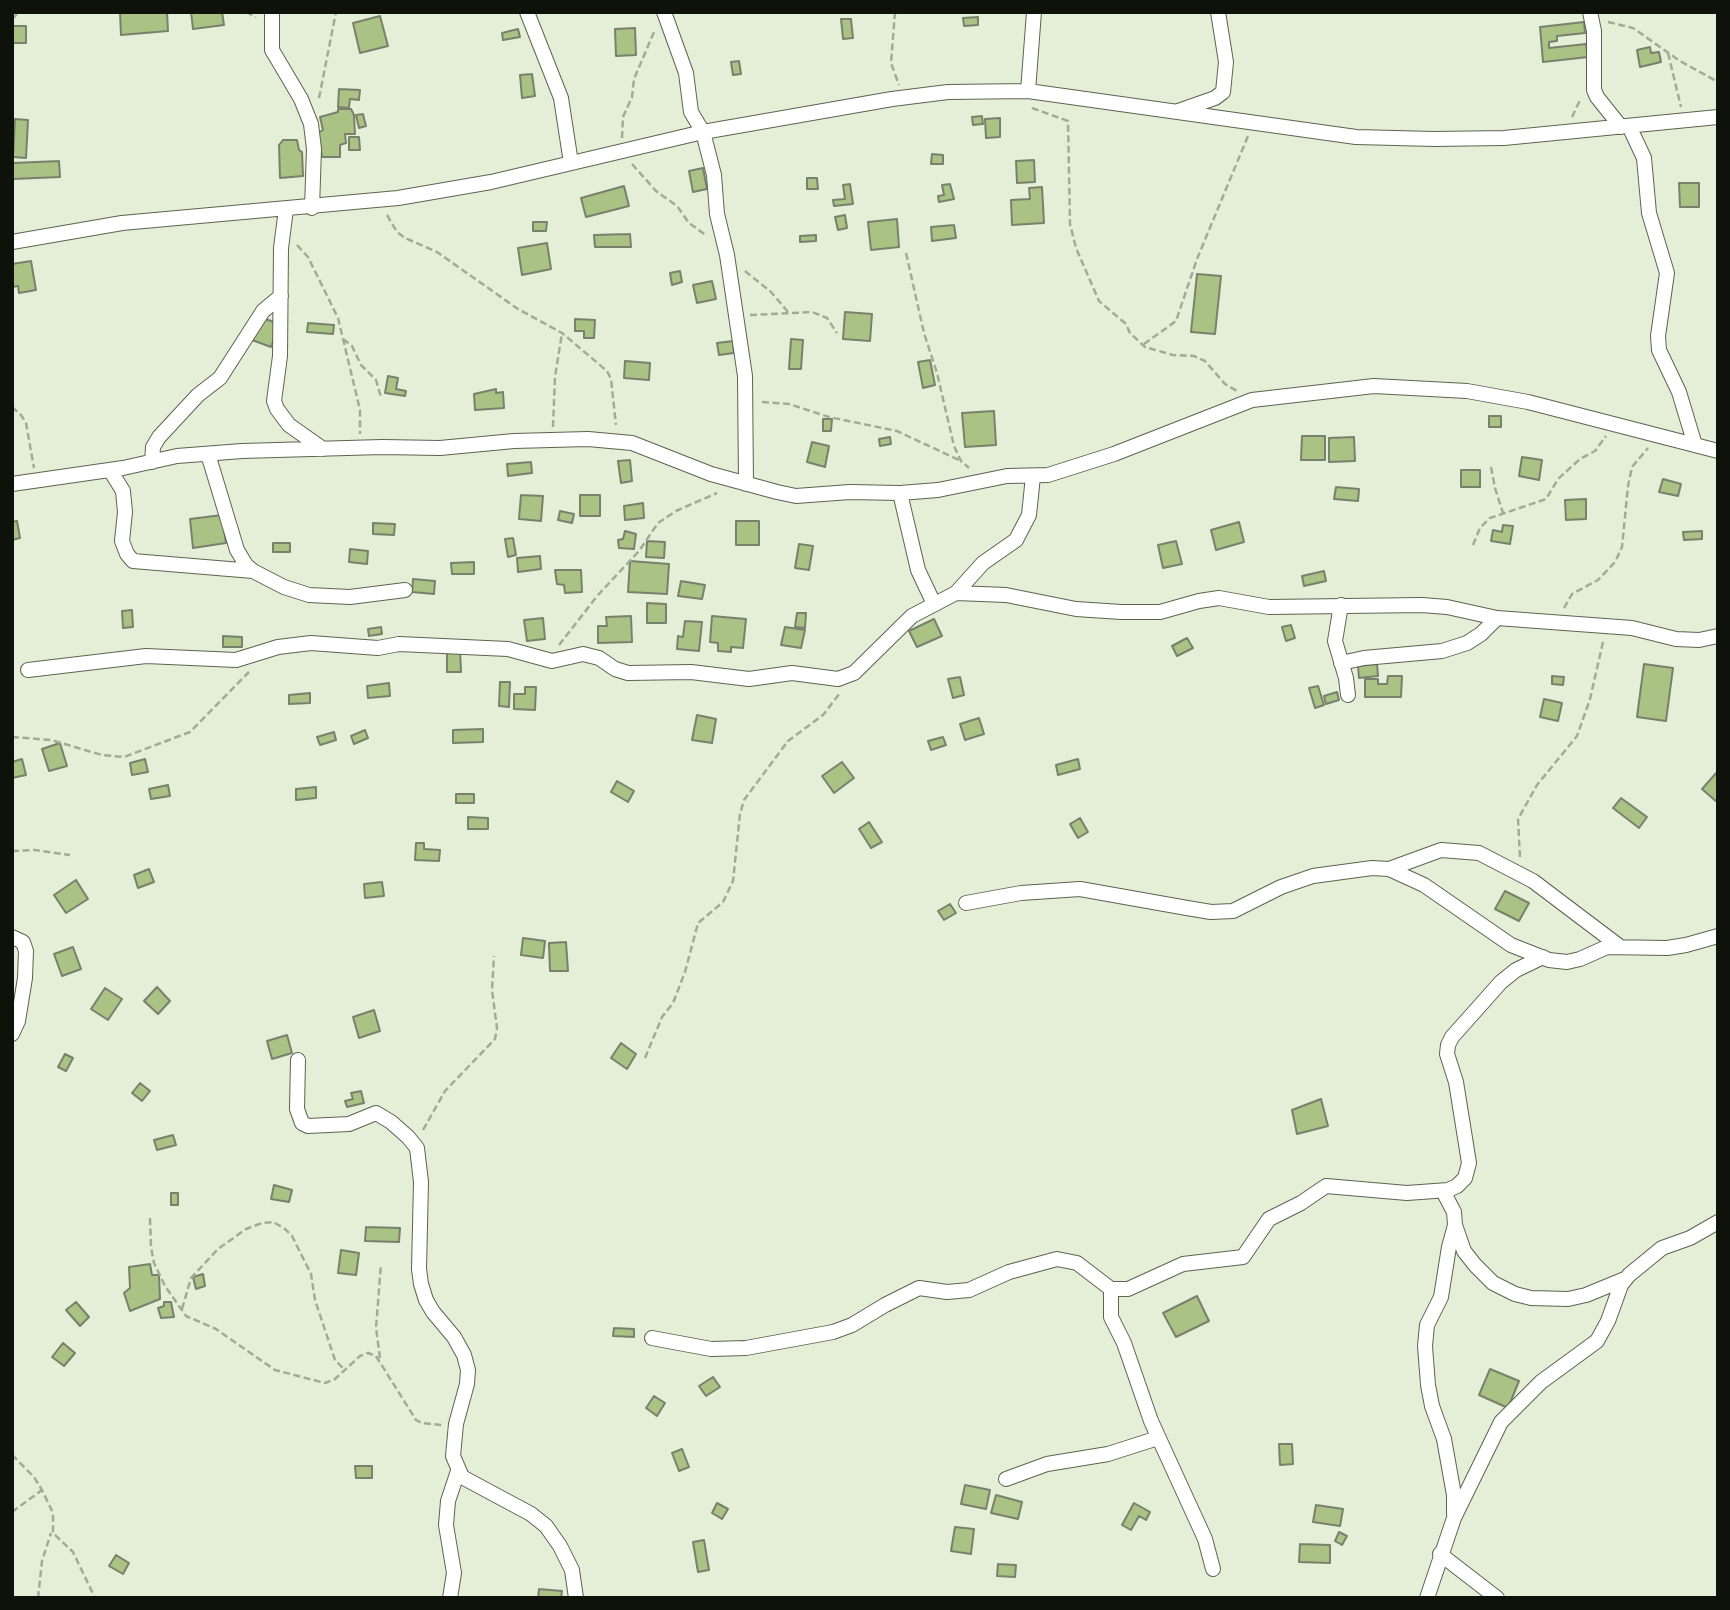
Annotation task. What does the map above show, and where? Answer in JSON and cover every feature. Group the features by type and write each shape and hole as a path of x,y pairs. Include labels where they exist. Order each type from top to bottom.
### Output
{"street":[{"path":"272,12 272,50 300,99 313,134 312,208"},
{"path":"527,12 561,98 571,163"},
{"path":"1028,99 1034,12"},
{"path":"1174,113 1215,98 1223,92 1226,62 1219,12"},
{"path":"1591,16 1595,56 1593,76 1597,97 1625,126 1644,158 1649,213 1667,274 1658,336 1659,350 1679,392 1695,445"},
{"path":"661,17 686,73 691,112 703,132 715,174 717,214 726,252 746,376 740,482"},
{"path":"12,242 122,223 377,201 491,182 703,132 904,97 948,92 1174,113 1356,137 1504,138 1718,117"},
{"path":"286,209 281,248 280,356 274,401 289,425 323,449"},
{"path":"152,462 153,447 159,437 220,377 263,311 281,296"},
{"path":"12,484 110,470 177,456 359,447 440,448 552,440 632,443 711,474 796,496 850,492 900,493 939,490 1007,476 1033,476 1065,471 1252,400 1374,386 1466,391 1528,402 1718,452"},
{"path":"208,454 237,550 253,571"},
{"path":"110,470 123,491 125,512 122,541 133,561 253,571 284,587 309,595 350,597 405,590"},
{"path":"28,670 146,656 236,660 278,647 311,643 366,648 400,644 508,649 547,660 583,654 598,658 622,673 691,672 749,679 792,673 838,679 854,673 907,620 956,593 980,566 1003,551 1021,534 1028,515 1033,476"},
{"path":"900,493 918,570 934,604"},
{"path":"956,593 1006,594 1076,609 1121,612 1160,612 1219,598 1269,607 1422,604 1497,618 1632,628 1676,639 1699,640 1718,636"},
{"path":"1341,605 1335,641 1348,695"},
{"path":"1341,663 1449,649 1467,643 1481,634 1497,618"},
{"path":"965,902 1021,892 1080,889 1187,908 1233,911 1281,887 1313,876 1344,870 1389,869 1441,850 1460,850 1479,853 1521,875 1619,946"},
{"path":"1389,869 1424,885 1511,944 1543,957 1567,962 1608,947 1667,948 1718,936"},
{"path":"12,937 23,942 26,951 20,1010 17,1026 12,1034"},
{"path":"652,1338 711,1349 746,1348 833,1332 852,1325 919,1288 947,1292 969,1290 1009,1272 1057,1259 1077,1262 1111,1289 1128,1289 1183,1264 1243,1256 1269,1219 1301,1203 1326,1186 1376,1191 1443,1191 1457,1186 1465,1178 1469,1163 1456,1082 1447,1054 1452,1037 1501,982 1516,970 1543,957"},
{"path":"299,1060 297,1109 302,1123 308,1126 349,1124 372,1113 379,1114 408,1136 418,1151 421,1182 421,1284 433,1312 454,1336 468,1370 456,1424 453,1456 458,1471 469,1482 531,1514 546,1526 572,1570 576,1598"},
{"path":"1443,1191 1454,1212 1455,1225 1464,1251 1493,1283 1515,1294 1531,1298 1568,1299 1586,1295 1625,1279"},
{"path":"1427,1598 1454,1518 1501,1422 1541,1382 1597,1341 1608,1321 1620,1285 1652,1254 1690,1238 1718,1222"},
{"path":"1454,1518 1454,1495 1444,1439 1428,1385 1425,1346 1427,1325 1441,1297 1455,1225"},
{"path":"1111,1289 1111,1317 1124,1343 1158,1438 1205,1539 1213,1569"},
{"path":"1006,1479 1047,1464 1108,1454 1158,1438"},
{"path":"450,1598 454,1573 448,1542 447,1513 458,1471"},
{"path":"1440,1554 1497,1598"}],"path":[{"path":"12,19 19,12"},
{"path":"318,106 336,12"},
{"path":"895,12 891,63 904,97"},
{"path":"1591,16 1633,28 1668,53 1718,82"},
{"path":"661,17 634,79 632,97 623,117 620,150 656,191 677,206 689,223 771,292 788,312"},
{"path":"1668,53 1685,120"},
{"path":"1560,133 1593,76"},
{"path":"1028,99 1038,111 1067,121 1070,224 1076,248 1099,301 1126,324 1130,333 1149,349 1173,355 1194,356 1205,361 1226,383 1252,400"},
{"path":"1143,345 1173,325 1179,317 1197,259 1253,123"},
{"path":"377,201 397,232 405,238 437,252 518,309 562,333 609,374 616,407 617,441"},
{"path":"284,229 308,257 338,318 360,410 359,447"},
{"path":"906,253 924,333 937,373 954,446 961,461"},
{"path":"736,316 812,312 831,322 837,333"},
{"path":"552,440 555,377 562,333"},
{"path":"343,339 351,345 361,365 376,380 382,397"},
{"path":"746,399 789,404 829,417 897,430 961,461 986,480"},
{"path":"12,407 26,423 34,481"},
{"path":"1473,545 1490,517 1546,499 1569,467 1600,447 1610,423"},
{"path":"1562,624 1564,610 1572,594 1598,580 1615,562 1622,547 1632,467 1661,437"},
{"path":"1491,467 1496,495 1503,513"},
{"path":"547,660 598,595 639,551 658,523 676,511 740,482"},
{"path":"1521,875 1518,819 1537,785 1577,736 1590,699 1606,625"},
{"path":"12,737 51,740 102,755 124,757 190,732 252,670"},
{"path":"645,1058 685,972 698,923 723,902 733,881 744,800 788,741 823,715 854,673"},
{"path":"12,851 35,850 69,855"},
{"path":"418,1151 422,1132 445,1091 495,1039 497,1028 492,990 494,956"},
{"path":"150,1218 154,1263 181,1311 195,1322 222,1333 275,1370 327,1383 365,1354 380,1358"},
{"path":"181,1311 191,1278 218,1249 246,1229 273,1222 284,1227 292,1236 311,1274 315,1300 335,1360 344,1369"},
{"path":"381,1264 376,1328 380,1358 416,1420 432,1425 456,1424"},
{"path":"12,1455 34,1477 54,1516 41,1561 37,1598"},
{"path":"12,1512 42,1490"},
{"path":"52,1530 73,1552 95,1598"}],"building":[{"path":"120,12 167,12 168,31 121,35"},
{"path":"191,12 222,12 224,25 193,29"},
{"path":"380,16 388,46 360,53 353,23"},
{"path":"978,17 978,25 964,26 963,18"},
{"path":"841,19 851,19 853,38 843,39"},
{"path":"1584,22 1585,33 1557,36 1557,41 1549,42 1549,48 1586,44 1588,57 1543,62 1540,27"},
{"path":"12,26 26,26 26,43 12,43"},
{"path":"635,28 636,55 616,56 615,29"},
{"path":"518,29 520,37 503,40 502,33"},
{"path":"1650,47 1651,53 1659,52 1661,62 1640,67 1637,50"},
{"path":"739,61 741,74 733,75 731,62"},
{"path":"532,74 535,96 522,98 520,75"},
{"path":"339,89 360,90 359,100 350,99 349,108 338,107"},
{"path":"338,109 351,109 355,134 345,134 346,143 340,145 340,157 322,157 318,133 323,130 320,117 338,112"},
{"path":"363,114 366,126 359,128 356,115"},
{"path":"982,116 983,124 973,125 972,117"},
{"path":"1000,118 1000,137 986,138 985,119"},
{"path":"15,119 28,120 26,158 13,157"},
{"path":"349,137 359,137 360,150 349,150"},
{"path":"283,140 297,140 302,152 303,176 280,178 279,145"},
{"path":"932,154 943,155 943,164 931,164"},
{"path":"1034,160 1035,182 1017,183 1016,161"},
{"path":"59,161 60,177 13,179 13,163"},
{"path":"703,168 707,189 693,192 689,171"},
{"path":"807,178 817,178 818,189 807,189"},
{"path":"1679,183 1699,183 1699,207 1680,207"},
{"path":"850,184 853,204 834,206 833,200 845,199 843,185"},
{"path":"950,184 954,199 939,202 938,196 944,195 942,185"},
{"path":"624,186 629,206 586,217 581,198"},
{"path":"1042,187 1044,223 1012,225 1011,200 1030,199 1029,188"},
{"path":"845,215 847,228 838,230 835,217"},
{"path":"897,219 899,247 871,250 868,222"},
{"path":"533,222 547,222 546,231 533,231"},
{"path":"954,225 956,238 932,241 931,227"},
{"path":"630,234 631,247 595,247 594,235"},
{"path":"816,235 816,241 800,242 800,236"},
{"path":"547,243 551,269 522,275 518,248"},
{"path":"31,261 36,290 19,293 18,286 12,287 12,264"},
{"path":"680,271 682,282 672,285 670,273"},
{"path":"1197,274 1221,276 1215,334 1191,332"},
{"path":"712,281 716,299 697,303 693,285"},
{"path":"845,312 872,314 870,341 843,339"},
{"path":"263,318 279,324 271,347 252,340"},
{"path":"575,319 595,320 594,338 584,338 584,331 575,331"},
{"path":"308,323 334,325 333,334 307,332"},
{"path":"791,339 803,340 801,369 789,369"},
{"path":"733,341 734,353 719,355 717,343"},
{"path":"930,360 935,385 923,388 918,362"},
{"path":"625,361 650,363 649,380 624,378"},
{"path":"388,376 398,378 396,389 406,391 405,396 385,393"},
{"path":"496,389 496,393 503,392 504,408 475,410 474,394"},
{"path":"994,411 996,445 965,447 962,413"},
{"path":"1489,416 1501,416 1501,427 1489,427"},
{"path":"823,419 832,419 831,431 823,431"},
{"path":"1302,436 1325,436 1325,460 1301,460"},
{"path":"890,437 891,444 880,446 879,439"},
{"path":"1354,437 1355,461 1329,462 1329,438"},
{"path":"812,442 829,446 825,467 807,462"},
{"path":"1522,457 1542,460 1539,480 1519,476"},
{"path":"630,460 632,481 621,483 618,461"},
{"path":"531,462 532,473 508,476 507,464"},
{"path":"1461,470 1480,470 1480,487 1461,487"},
{"path":"1663,479 1681,484 1678,496 1659,492"},
{"path":"1336,487 1359,489 1358,501 1334,499"},
{"path":"521,495 543,496 541,521 519,519"},
{"path":"580,495 600,495 600,516 580,516"},
{"path":"1586,499 1586,519 1566,520 1565,500"},
{"path":"643,503 644,518 625,520 624,506"},
{"path":"560,511 574,514 572,523 558,520"},
{"path":"222,515 226,543 193,548 190,519"},
{"path":"17,521 20,538 12,540 12,522"},
{"path":"736,521 759,521 759,545 736,545"},
{"path":"1239,522 1244,542 1216,550 1211,530"},
{"path":"373,523 395,524 394,535 373,534"},
{"path":"1503,525 1513,526 1510,544 1491,541 1493,530 1502,532"},
{"path":"625,531 636,534 634,549 619,548 618,540 623,539"},
{"path":"1702,531 1702,539 1684,540 1683,532"},
{"path":"513,538 516,555 508,557 505,539"},
{"path":"647,541 665,542 664,558 646,557"},
{"path":"1176,541 1182,564 1163,568 1158,545"},
{"path":"273,543 290,543 290,552 273,552"},
{"path":"799,544 813,546 809,570 795,568"},
{"path":"350,549 368,551 367,564 349,562"},
{"path":"540,556 541,569 518,572 517,558"},
{"path":"630,561 669,564 667,594 628,592"},
{"path":"474,562 474,574 452,574 451,563"},
{"path":"555,570 581,570 582,592 565,593 564,585 557,584"},
{"path":"1324,571 1326,581 1304,586 1302,576"},
{"path":"413,579 435,581 434,594 412,592"},
{"path":"681,581 705,585 702,599 678,596"},
{"path":"647,603 666,604 666,623 647,623"},
{"path":"132,610 133,627 123,628 122,611"},
{"path":"797,613 806,613 805,628 795,627"},
{"path":"631,616 632,642 598,643 598,626 607,626 606,617"},
{"path":"712,616 746,619 743,648 731,647 731,652 718,651 718,643 710,642"},
{"path":"543,618 545,639 527,641 524,620"},
{"path":"934,619 942,636 917,647 909,631"},
{"path":"685,621 702,622 699,651 677,649 678,636 683,637"},
{"path":"1291,625 1295,638 1286,641 1282,627"},
{"path":"381,627 382,634 369,636 368,629"},
{"path":"785,627 805,630 801,648 781,645"},
{"path":"223,636 242,637 242,647 223,647"},
{"path":"1187,638 1193,648 1177,656 1172,646"},
{"path":"447,649 460,649 461,672 447,672"},
{"path":"1377,664 1378,676 1359,678 1358,666"},
{"path":"1644,664 1673,668 1666,721 1637,717"},
{"path":"1388,676 1402,676 1401,697 1365,697 1365,679 1378,679 1378,684 1387,684"},
{"path":"1552,676 1564,677 1563,685 1552,684"},
{"path":"960,677 964,695 953,698 948,679"},
{"path":"500,682 510,682 509,707 499,706"},
{"path":"389,683 390,696 368,698 367,686"},
{"path":"1318,686 1324,705 1315,708 1309,688"},
{"path":"525,687 536,687 535,710 514,709 514,694 525,694"},
{"path":"1337,692 1339,700 1326,704 1324,696"},
{"path":"310,693 310,703 289,704 289,695"},
{"path":"1544,699 1562,703 1558,721 1540,717"},
{"path":"697,715 716,719 712,743 692,740"},
{"path":"979,718 984,734 965,740 960,724"},
{"path":"483,729 483,742 453,743 453,730"},
{"path":"365,730 368,738 354,744 351,736"},
{"path":"334,732 336,740 320,745 317,737"},
{"path":"943,737 946,745 931,750 928,741"},
{"path":"60,743 67,766 49,771 42,749"},
{"path":"22,759 26,775 12,778 12,762"},
{"path":"145,759 148,772 132,775 130,763"},
{"path":"1078,759 1080,769 1058,775 1056,765"},
{"path":"842,762 854,778 834,793 822,776"},
{"path":"1718,771 1718,803 1702,789"},
{"path":"617,781 634,791 628,802 611,792"},
{"path":"168,785 170,796 151,799 149,789"},
{"path":"316,787 316,798 296,800 296,789"},
{"path":"456,794 474,794 474,803 456,803"},
{"path":"1621,798 1647,817 1639,828 1613,808"},
{"path":"468,817 488,818 488,829 468,829"},
{"path":"1080,818 1088,832 1078,838 1070,824"},
{"path":"869,822 882,842 871,848 859,829"},
{"path":"416,843 424,843 424,849 440,850 439,861 415,860"},
{"path":"149,869 154,882 138,888 134,875"},
{"path":"76,880 88,899 66,913 54,895"},
{"path":"382,882 384,896 365,898 364,884"},
{"path":"1505,891 1529,903 1519,921 1495,909"},
{"path":"950,904 956,913 944,920 938,911"},
{"path":"523,938 545,941 543,958 521,955"},
{"path":"566,942 568,971 550,971 549,943"},
{"path":"73,947 81,969 62,976 54,954"},
{"path":"157,987 170,1001 158,1014 144,1001"},
{"path":"105,988 122,999 108,1020 91,1009"},
{"path":"374,1010 380,1031 359,1038 353,1017"},
{"path":"287,1035 292,1053 272,1059 267,1041"},
{"path":"621,1043 636,1054 627,1069 611,1058"},
{"path":"65,1054 73,1058 66,1071 58,1067"},
{"path":"140,1083 150,1091 142,1101 132,1093"},
{"path":"361,1091 364,1103 347,1107 345,1101 353,1099 351,1093"},
{"path":"1321,1099 1328,1126 1297,1134 1292,1110"},
{"path":"173,1135 176,1145 157,1150 154,1140"},
{"path":"274,1185 292,1190 289,1202 271,1199"},
{"path":"171,1193 178,1193 178,1205 171,1205"},
{"path":"366,1227 400,1228 399,1242 365,1241"},
{"path":"341,1250 359,1253 356,1275 338,1273"},
{"path":"150,1264 152,1275 159,1275 160,1299 130,1311 124,1293 130,1288 129,1267"},
{"path":"203,1274 205,1286 196,1289 193,1277"},
{"path":"1197,1296 1209,1321 1176,1337 1163,1313"},
{"path":"76,1302 89,1317 80,1326 66,1310"},
{"path":"164,1302 171,1302 174,1317 161,1318 158,1308 164,1306"},
{"path":"614,1328 634,1329 634,1337 613,1336"},
{"path":"63,1343 75,1353 64,1366 52,1357"},
{"path":"1490,1369 1519,1381 1508,1408 1479,1395"},
{"path":"713,1377 720,1387 706,1396 699,1386"},
{"path":"654,1396 665,1403 657,1416 646,1408"},
{"path":"1279,1444 1292,1444 1293,1464 1280,1465"},
{"path":"682,1449 689,1467 679,1471 672,1453"},
{"path":"355,1466 372,1466 372,1478 356,1478"},
{"path":"965,1485 990,1490 986,1509 961,1504"},
{"path":"996,1495 1022,1502 1018,1519 991,1513"},
{"path":"717,1503 728,1509 722,1519 712,1513"},
{"path":"1134,1503 1150,1512 1146,1520 1139,1516 1131,1530 1122,1525"},
{"path":"1316,1505 1343,1509 1340,1526 1313,1522"},
{"path":"955,1527 974,1529 971,1554 951,1551"},
{"path":"1339,1532 1347,1536 1342,1545 1335,1541"},
{"path":"704,1540 709,1570 698,1572 693,1542"},
{"path":"1300,1544 1330,1545 1330,1563 1299,1562"},
{"path":"116,1555 129,1563 123,1574 109,1566"},
{"path":"998,1564 1016,1565 1015,1577 997,1576"},
{"path":"539,1589 562,1591 561,1598 538,1598"}]}
